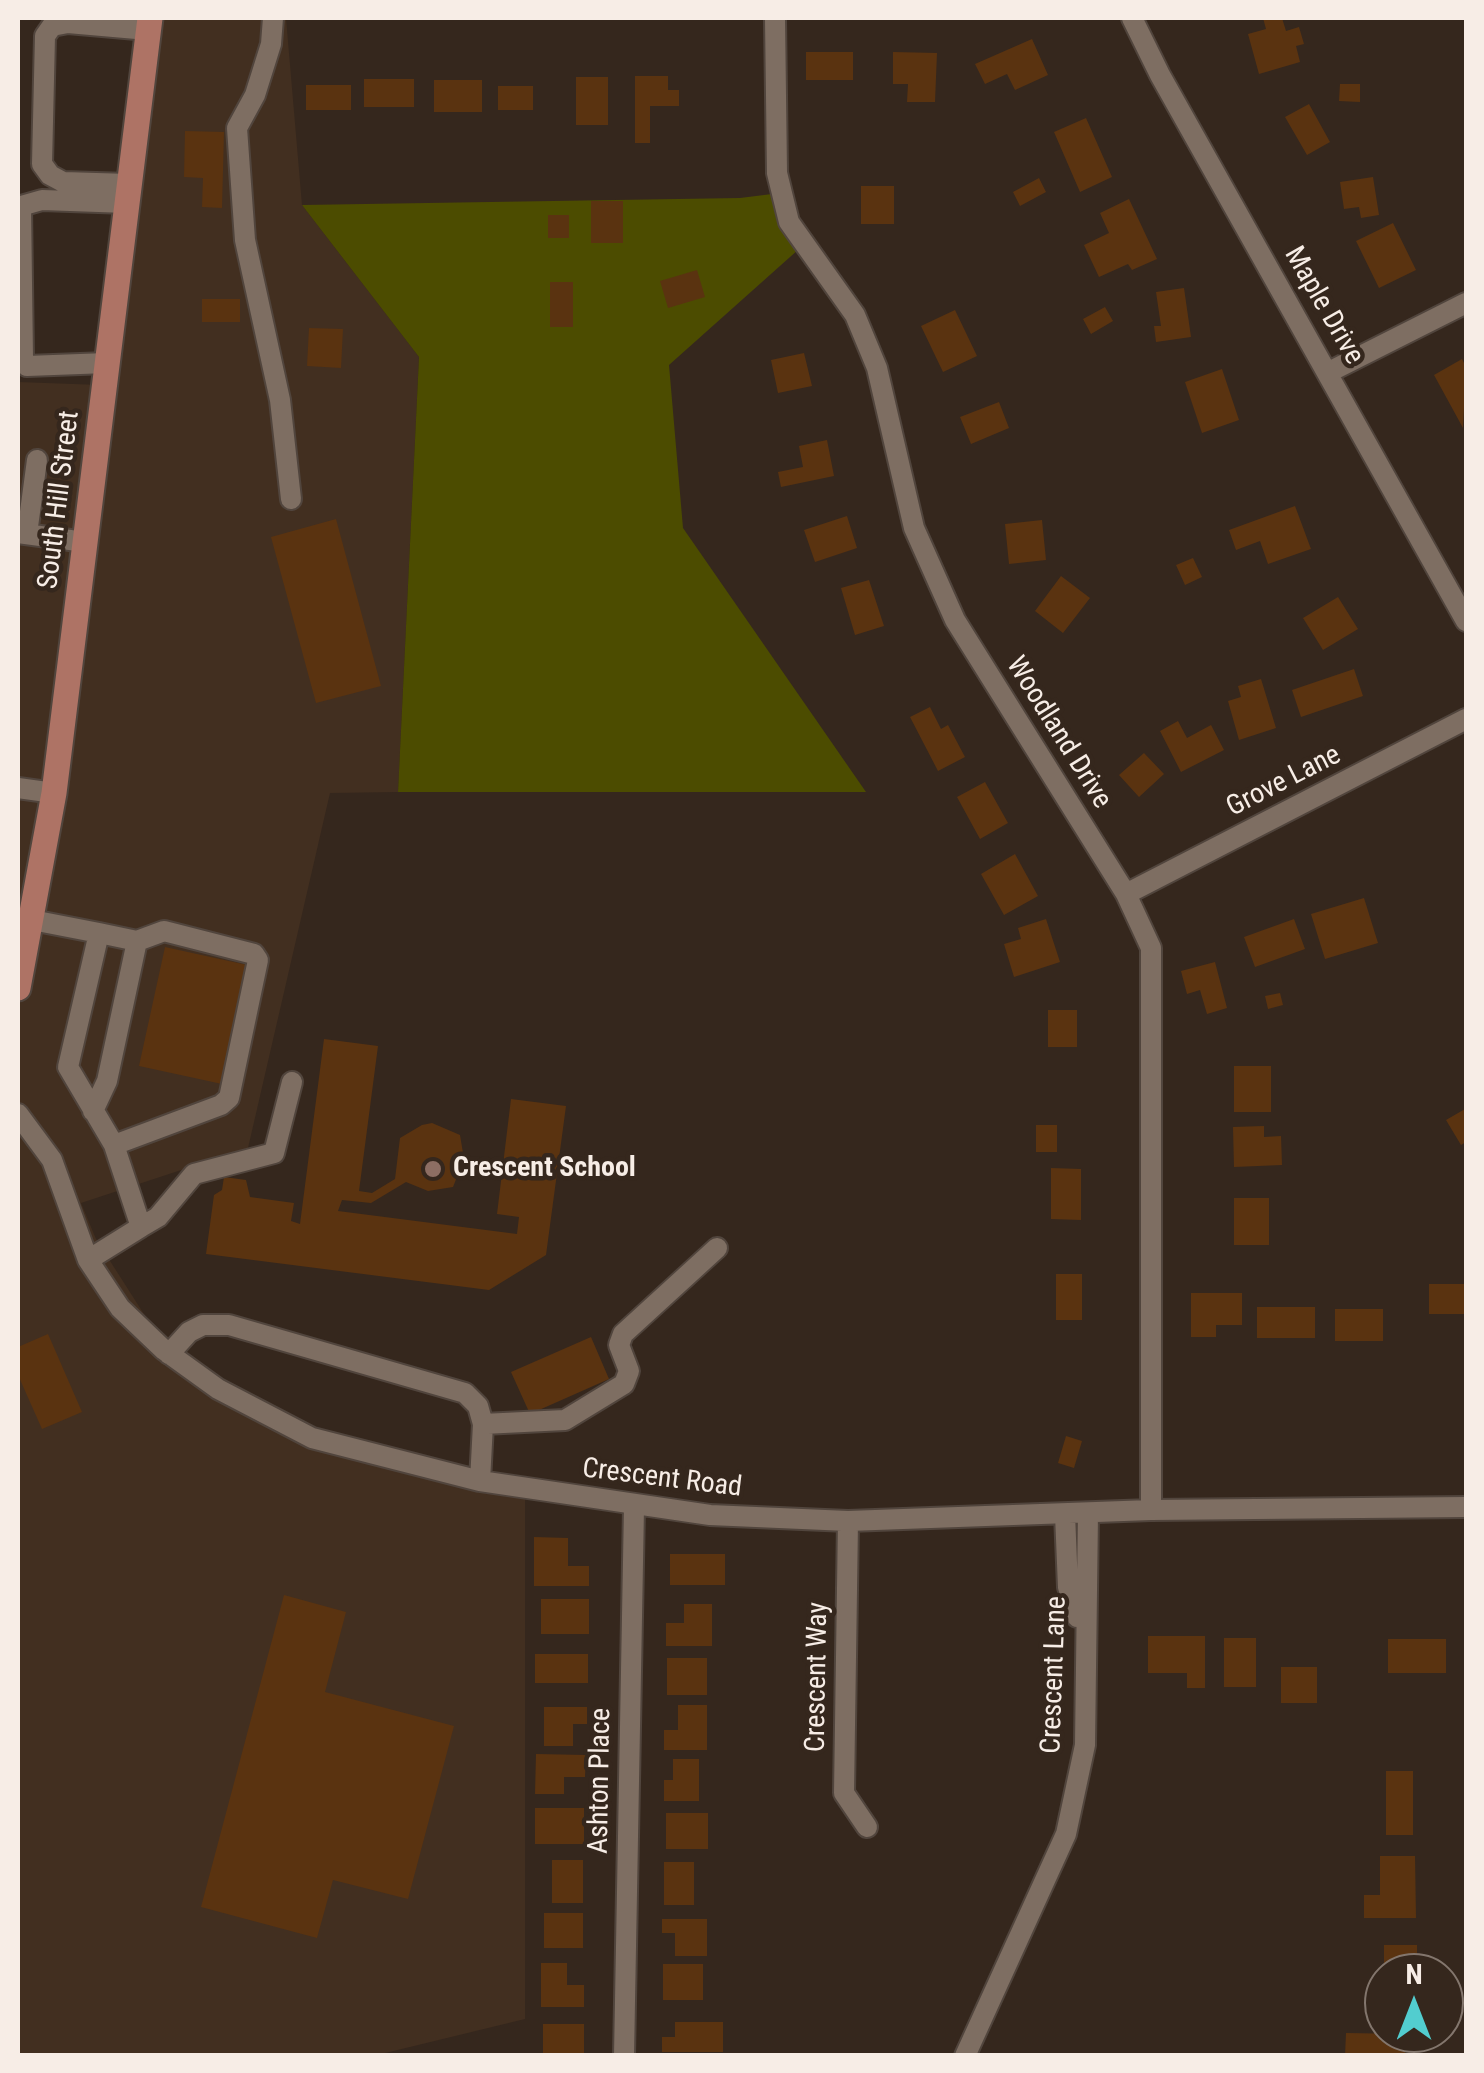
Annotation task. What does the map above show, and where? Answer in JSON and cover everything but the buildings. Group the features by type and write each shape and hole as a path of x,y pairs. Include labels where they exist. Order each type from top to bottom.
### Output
{"main road":[{"name":"South Hill Street","path":"18,988 54,794 149,24"}],"street":[{"path":"273,18 271,44 254,96 237,128 245,240 280,400 291,500"},
{"name":"Woodland Drive","path":"775,18 777,174 789,222 855,315 877,368 914,528 955,620 1126,894 1151,948 1151,1510"},
{"name":"Maple Drive","path":"1132,18 1160,76 1466,621"},
{"path":"128,193 63,182 50,175 42,164 45,36 52,26 68,23 149,24"},
{"path":"107,364 27,366 23,359 21,206 42,200 128,193"},
{"path":"1329,372 1466,303"},
{"path":"37,460 22,534 86,542"},
{"name":"Grove Lane","path":"1126,894 1466,719"},
{"path":"18,788 54,794"},
{"path":"32,920 137,941 164,931 254,954 258,960 229,1098 220,1105 114,1145"},
{"path":"99,933 68,1067 114,1145 141,1226"},
{"path":"93,1111 106,1081 137,941"},
{"path":"88,1260 158,1217 194,1174 274,1153 292,1082"},
{"name":"Crescent Road","path":"18,1114 52,1160 88,1260 120,1308 169,1354 218,1389 312,1438 480,1481 634,1507 848,1521 1151,1510 1466,1507"},
{"path":"484,1424 565,1420 624,1384 629,1371 620,1345 624,1334 717,1248"},
{"path":"169,1354 190,1332 204,1325 229,1325 465,1394 478,1406 484,1424 480,1481"},
{"name":"Ashton Place","path":"624,2056 634,1507"},
{"name":"Crescent Lane","path":"965,2056 1066,1834 1085,1745 1088,1513"},
{"path":"1065,1514 1068,1586 1084,1638"},
{"name":"Crescent Way","path":"848,1521 844,1793 866,1827"}],"shaded area":[{"path":"161,18 286,18 302,205 419,357 398,792 330,793 248,1148 81,1203 96,1239 165,1347 326,1437 525,1493 525,2019 377,2055 18,2056 18,382 101,385"},
{"path":"772,194 799,249 669,365 683,528 866,792 398,792 419,357 302,205 740,198"}],"place":[{"name":"Crescent School","path":"433,1169"}]}
